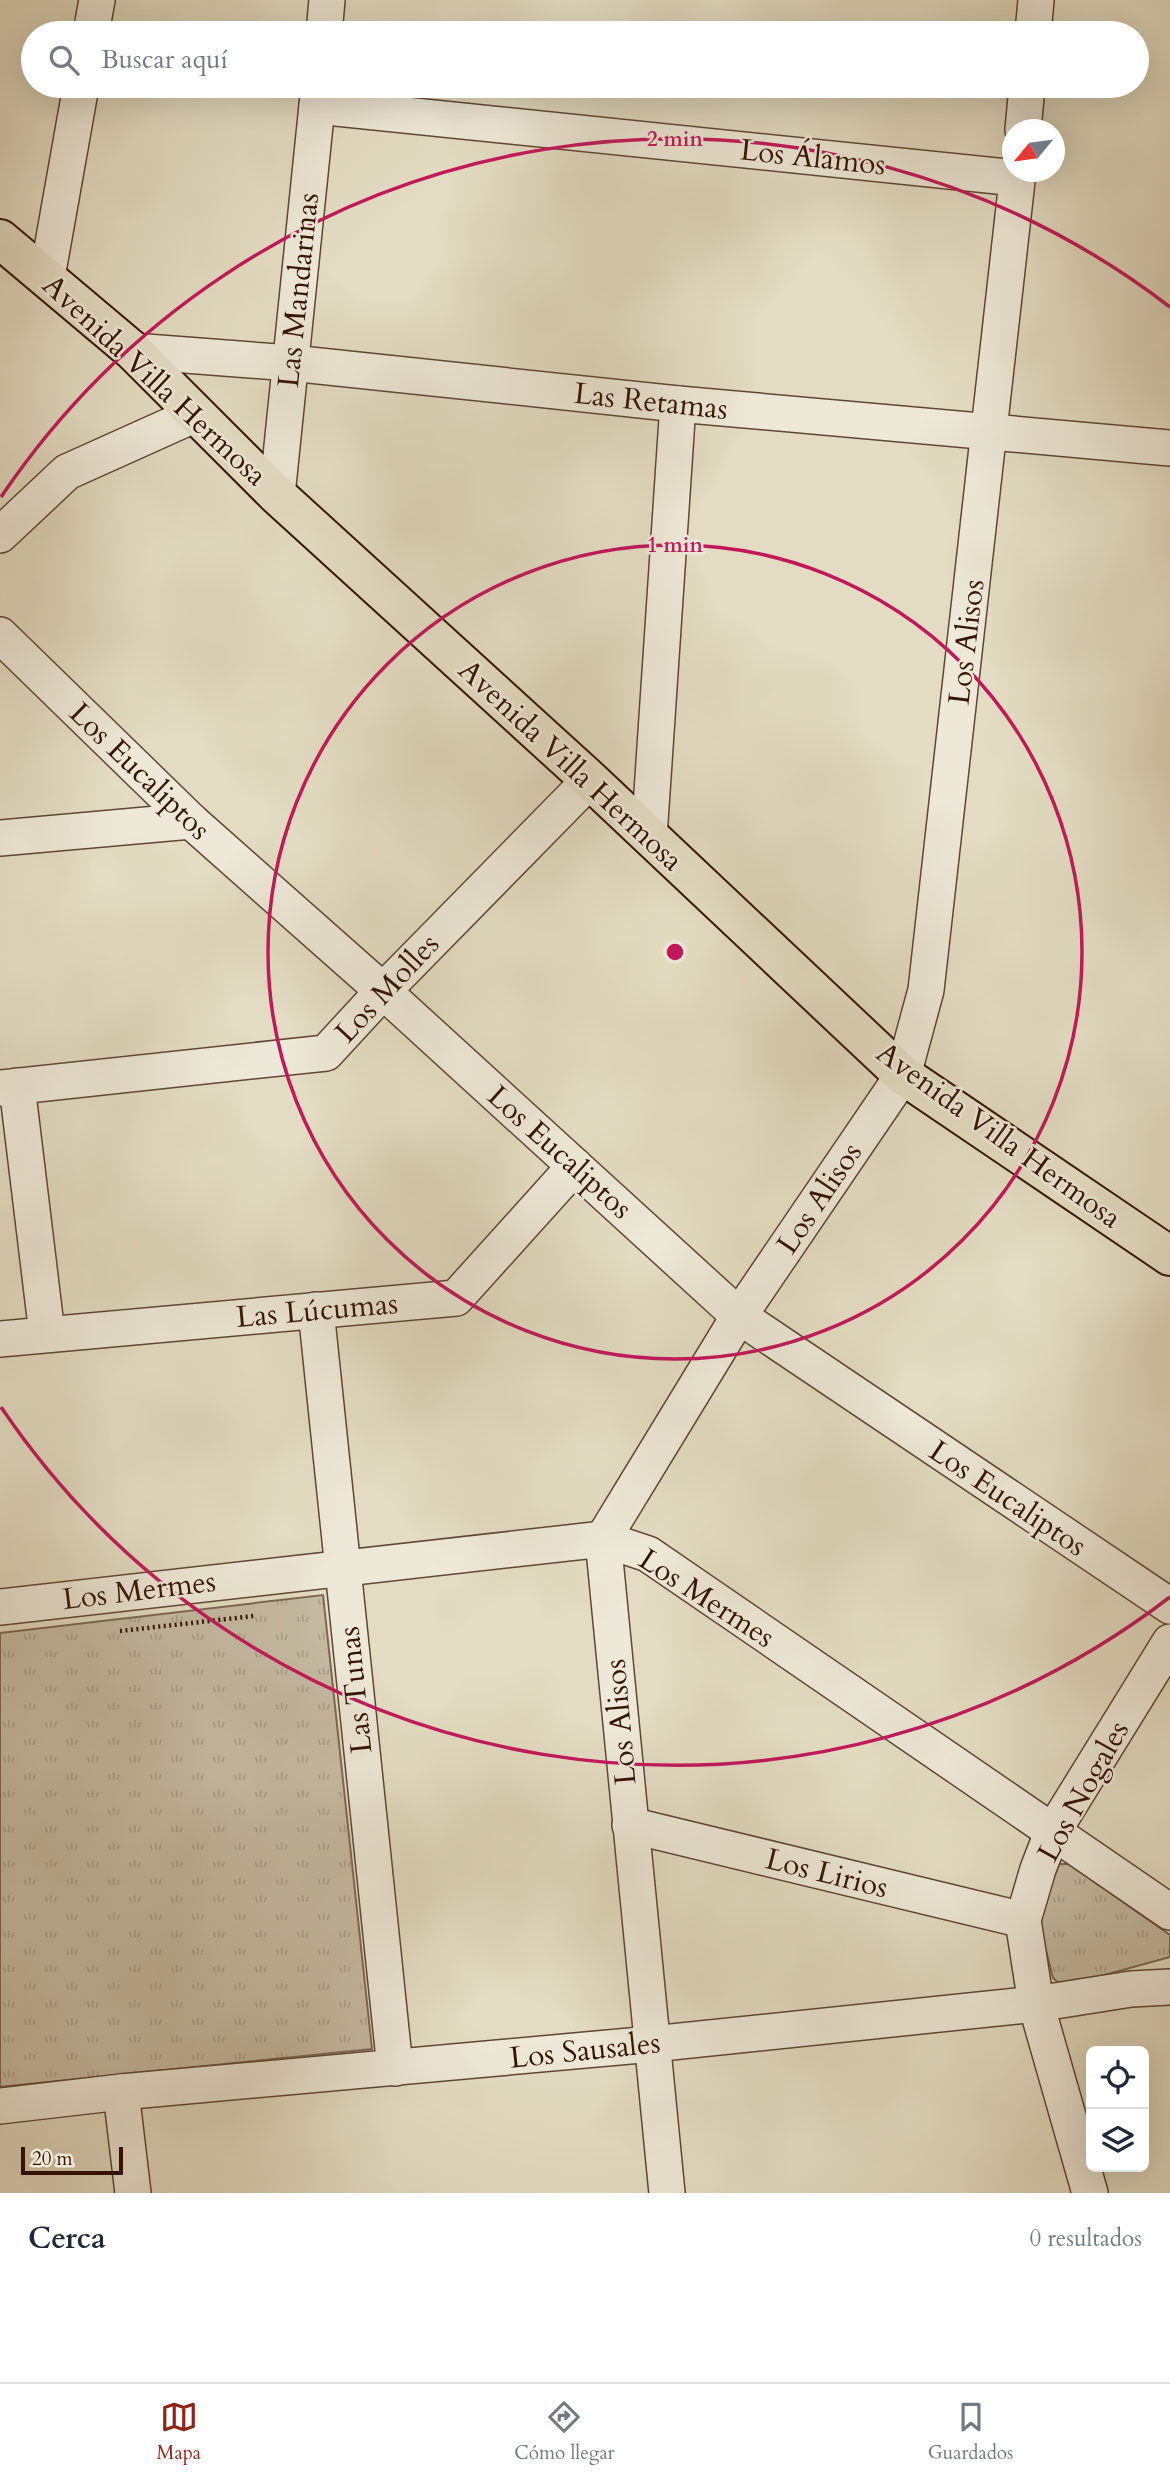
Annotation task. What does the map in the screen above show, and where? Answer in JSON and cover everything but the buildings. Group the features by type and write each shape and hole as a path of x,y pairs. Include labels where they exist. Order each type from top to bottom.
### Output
{"main road":[{"name":"Avenida Villa Hermosa","path":"0,239 133,351 277,495 590,780 903,1075 1170,1256"}],"street":[{"path":"93,21 96,0"},
{"path":"325,21 327,0"},
{"path":"1034,21 1037,0"},
{"path":"47,277 79,98"},
{"name":"Las Mandarinas","path":"277,495 318,98"},
{"name":"Los Álamos","path":"336,98 1002,173"},
{"path":"1024,119 1026,98"},
{"name":"Los Alisos","path":"667,2193 603,1539 738,1316 903,1075 926,990 1017,182"},
{"name":"Las Retamas","path":"133,351 291,363 678,404 1170,448"},
{"path":"649,836 678,404"},
{"path":"0,535 67,472 196,414"},
{"name":"Los Eucaliptos","path":"0,635 191,821 383,991 738,1316 1170,1605"},
{"name":"Los Molles","path":"9,1087 327,1053 383,991 590,780"},
{"path":"0,838 191,821"},
{"path":"9,1087 47,1334"},
{"name":"Las Lúcumas","path":"0,1339 456,1298 575,1166"},
{"name":"Las Tunas","path":"316,1310 395,2068"},
{"name":"Los Mermes","path":"0,1606 603,1539 648,1554 1170,1912"},
{"name":"Los Nogales","path":"1090,2193 1036,2004 1023,1920 1052,1833 1170,1642"},
{"name":"Los Lirios","path":"630,1825 1023,1920"},
{"name":"Los Sausales","path":"0,2106 121,2092 652,2044 1036,2004 1131,1989 1170,1987"},
{"path":"121,2092 133,2193"}],"green space":[{"path":"323,1595 372,2049 0,2087 0,1633"},
{"path":"1059,1864 1069,1864 1170,1935 1170,1957 1068,1985 1060,1984 1053,1978 1039,1923 1052,1871"}]}
